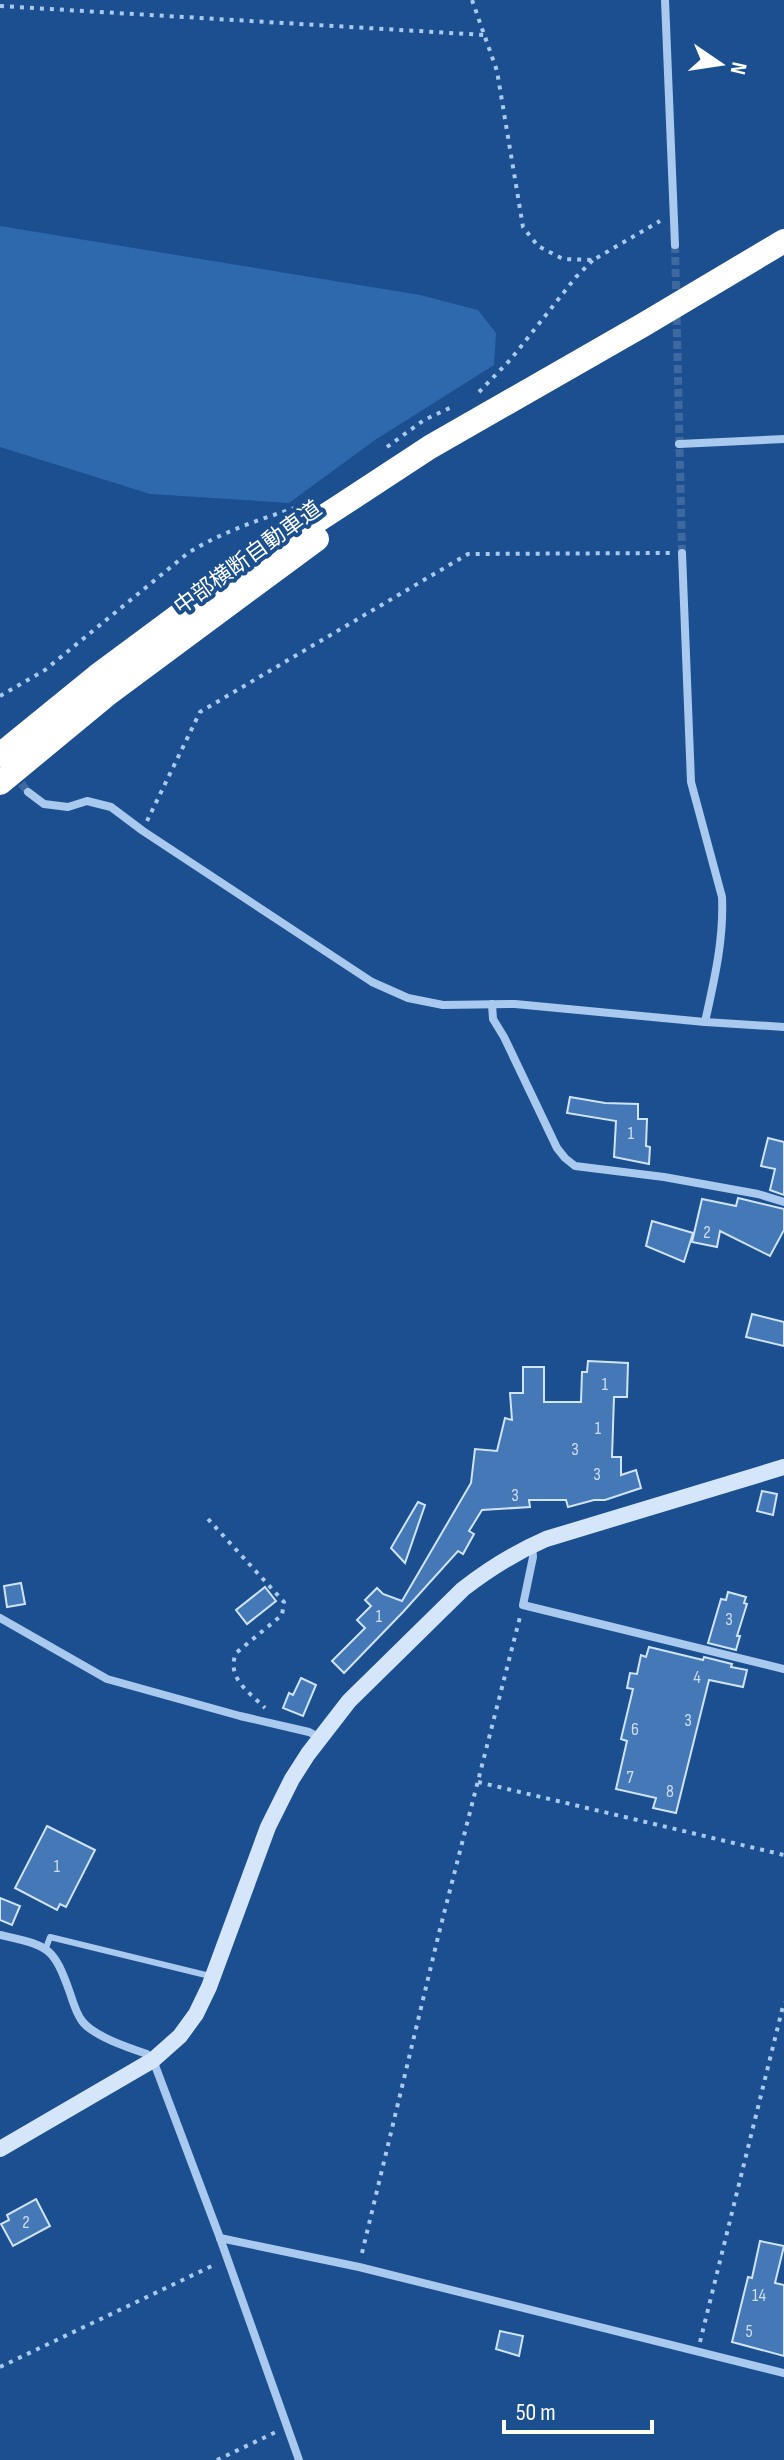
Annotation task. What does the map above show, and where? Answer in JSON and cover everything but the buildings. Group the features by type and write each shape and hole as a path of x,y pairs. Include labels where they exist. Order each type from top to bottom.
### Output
{"highway":[{"name":"中部横断自動車道","path":"0,755 97,676 232,576 430,447 784,241"},
{"name":"中部横断自動車道","path":"0,783 109,693 244,591 535,386"}],"main road":[{"path":"0,2149 153,2060 180,2036 196,2014 213,1976 268,1827 292,1779 319,1737 349,1701 440,1610 483,1573 532,1545 784,1467"}],"street":[{"path":"665,0 675,245"},
{"path":"679,444 784,439"},
{"path":"682,553 691,782 722,897 719,956 705,1022"},
{"path":"28,792 44,804 68,807 87,801 111,807 372,982 408,998 443,1005 492,1004 784,1027"},
{"path":"492,1004 493,1019 557,1148 575,1166 745,1191 784,1202"},
{"path":"532,1545 533,1557 523,1605 784,1669"},
{"path":"0,1618 107,1679 319,1737"},
{"path":"0,1935 46,1948 56,1958 83,2023 94,2032 147,2054 153,2060 299,2460"},
{"path":"220,2238 359,2267 784,2373"}],"lane":[{"path":"46,1948 50,1937 213,1976"}],"path":[{"path":"472,0 497,71 523,227 538,246 563,259 593,260"},
{"path":"0,6 484,35"},
{"path":"474,395 482,391 511,359 559,296 593,260 673,213"},
{"path":"384,450 424,420 467,400"},
{"path":"0,696 45,670 188,553 212,538 303,506"},
{"path":"143,831 200,712 468,554 682,553"},
{"path":"208,1519 284,1602 282,1615 236,1653 233,1661 235,1677 275,1717 279,1725"},
{"path":"359,2267 523,1605"},
{"path":"478,1782 784,1855"},
{"path":"698,2352 784,2002"},
{"path":"0,2367 227,2258"},
{"path":"217,2460 287,2427"}],"shaded area":[{"path":"0,226 420,295 478,310 496,333 494,365 375,440 289,503 150,494 0,447"}],"tunnel":[{"path":"675,245 682,553"},
{"path":"14,774 28,792"}]}
